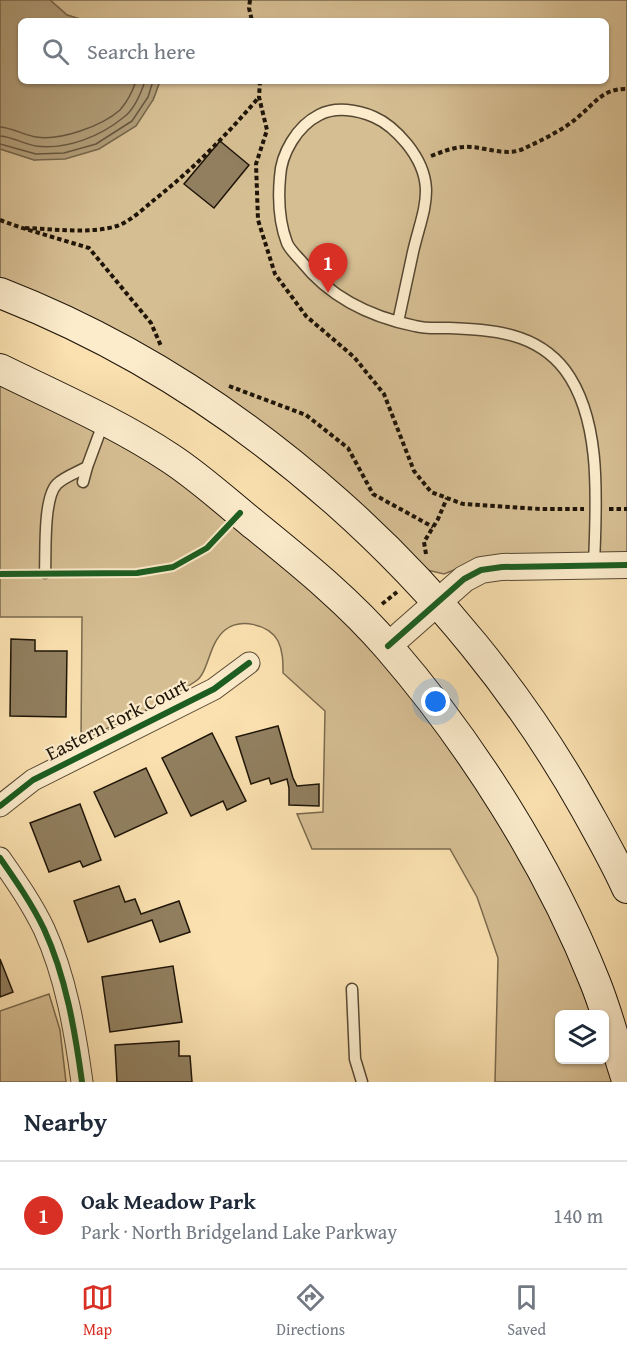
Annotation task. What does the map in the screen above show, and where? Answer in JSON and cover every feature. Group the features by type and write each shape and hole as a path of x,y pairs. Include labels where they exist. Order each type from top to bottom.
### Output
{"main road":[{"path":"0,293 124,352 207,400 262,440 337,503 438,603 518,701 565,772 627,888"},
{"path":"0,369 104,421 170,458 226,501 333,591 388,646 467,749 506,806 552,889 595,982 627,1080"}],"street":[{"path":"388,646 464,579 481,570 502,567 627,565"},
{"name":"Eastern Fork Court","path":"0,806 33,780 214,688 249,663"},
{"path":"0,858 44,929 62,981 76,1037 82,1082"}],"lane":[{"path":"398,322 424,215 426,189 424,170 398,133 381,120 362,112 346,110 320,115 301,130 288,147 280,168 280,216 288,245 310,273 342,299 377,316 398,322 417,327 492,330 537,345 565,370 586,414 594,470 596,509 594,565"},
{"path":"83,482 104,421"},
{"path":"45,573 49,501 53,489 58,483 87,467"},
{"path":"352,989 355,1059 362,1082"}],"path":[{"path":"249,1 252,18"},
{"path":"260,84 259,97 267,130 256,164 258,220 275,274 306,316 354,357 384,394 414,471 431,492 463,504 541,509 627,509"},
{"path":"419,161 454,147 509,152 522,150 576,119 599,97 616,88 627,89"},
{"path":"19,227 79,230 115,226 129,220 183,177 232,129 259,97"},
{"path":"0,220 89,248 151,322 162,348"},
{"path":"224,384 306,414 348,448 373,494 433,527"},
{"path":"363,621 430,563 424,542 447,498"}],"shaded area":[{"path":"50,0 627,0 627,554 479,560 444,574 423,569 361,508 0,280 0,149 35,160 153,100 159,84 609,84 609,18 76,18 67,15"},
{"path":"0,380 61,409 167,472 320,596 378,655 424,712 500,822 538,889 570,957 590,1010 555,1010 555,1064 608,1064 614,1082 495,1082 498,958 477,897 450,849 312,849 297,814 323,812 325,711 283,673 280,645 268,630 246,624 231,626 219,636 204,671 196,681 154,706 81,741 82,617 0,617"},
{"path":"49,994 60,1030 66,1082 0,1082 0,1011"}],"water":[{"path":"0,0 50,0 67,15 76,18 18,18 18,84 159,84 153,100 136,126 99,149 65,159 34,160 0,149"}],"building":[{"path":"220,141 249,165 214,208 184,184"},
{"path":"11,639 35,640 35,651 67,651 66,717 10,716"},
{"path":"278,726 297,786 319,784 319,806 289,805 287,779 271,784 269,778 251,784 236,737"},
{"path":"212,733 246,801 227,810 223,801 191,816 162,758"},
{"path":"146,768 167,813 115,837 94,792"},
{"path":"80,804 101,860 83,867 80,861 49,872 30,823"},
{"path":"119,886 125,902 135,899 141,914 179,901 190,932 160,942 152,920 88,942 74,901"},
{"path":"0,959 13,992 0,997"},
{"path":"173,966 182,1022 110,1032 102,977"},
{"path":"179,1041 179,1056 190,1056 192,1082 117,1082 115,1045"}],"cycle path":[{"path":"0,574 137,573 173,567 207,548 240,513"},
{"path":"388,646 464,579 481,570 502,567 627,565"},
{"path":"0,806 33,780 214,689 249,663"},
{"path":"0,858 34,911 52,947 69,1004 82,1082"}],"place":[{"name":"Oak Meadow Park","path":"328,293"}]}
